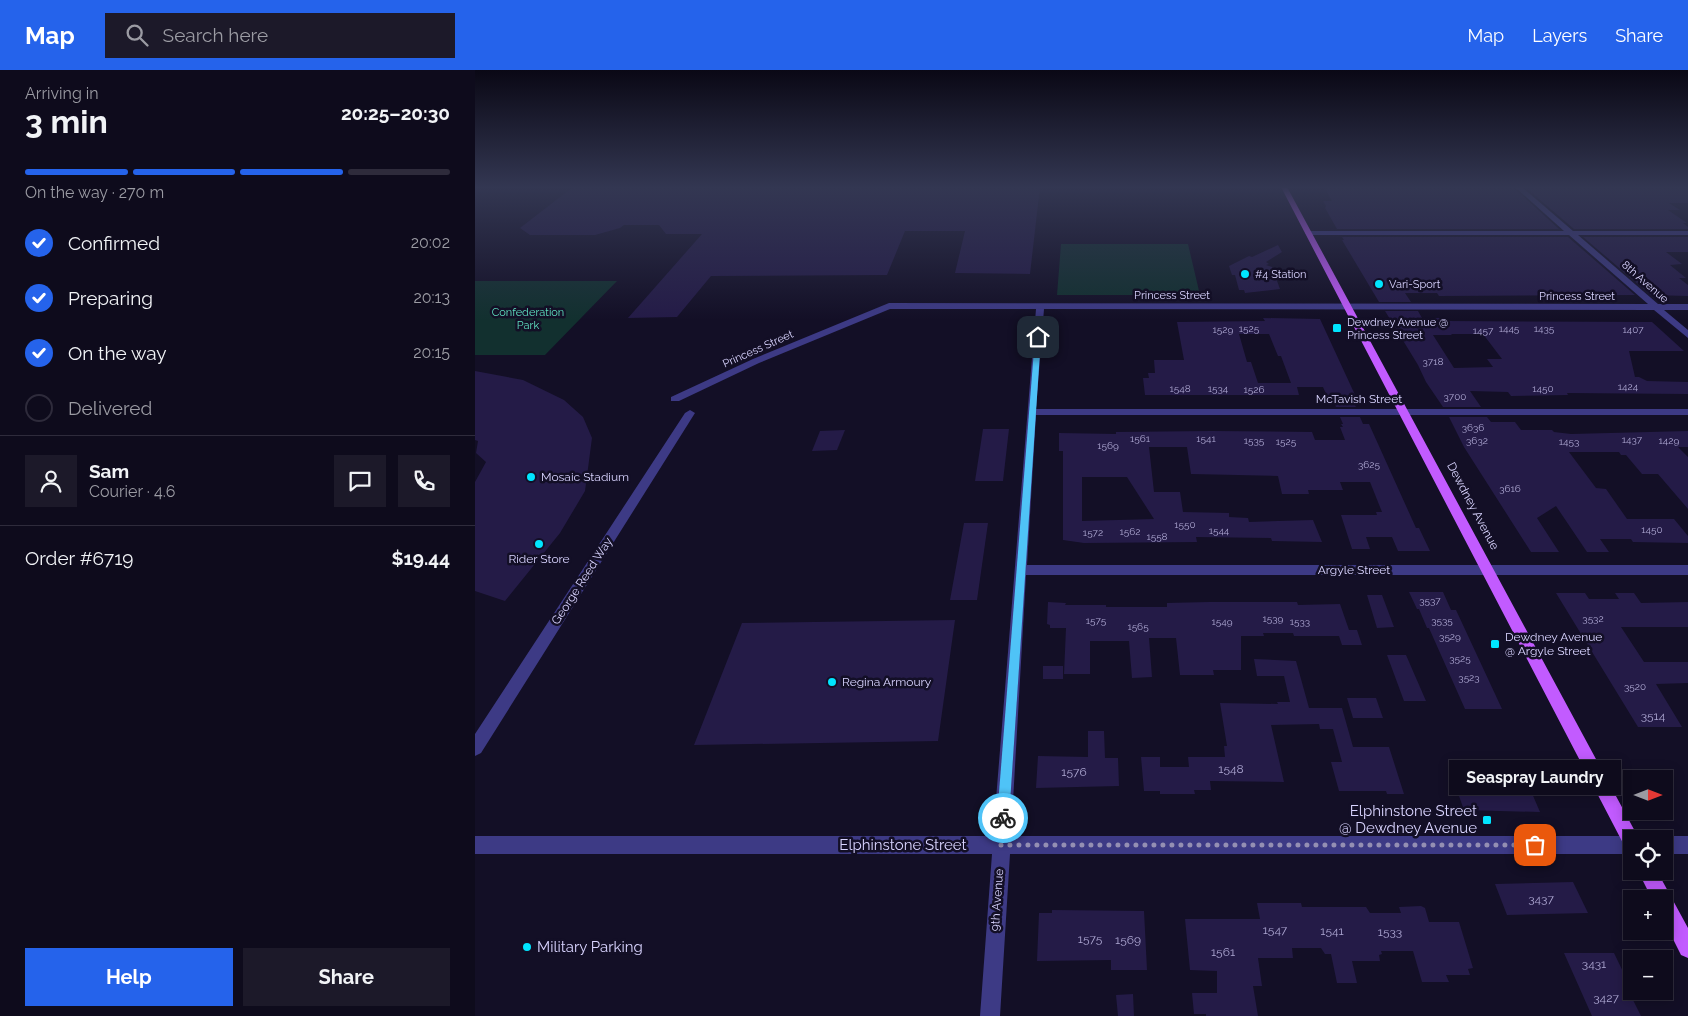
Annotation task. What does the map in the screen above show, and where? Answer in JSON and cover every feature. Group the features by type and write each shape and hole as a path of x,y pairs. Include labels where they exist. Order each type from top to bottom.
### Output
{"main road":[{"name":"Dewdney Avenue","path":"1309,233 1625,830"},
{"path":"1673,919 1688,948"}],"street":[{"path":"1309,233 1688,233"},
{"name":"8th Avenue","path":"1571,233 1688,335"},
{"name":"Princess Street","path":"675,399 756,361 889,306 1688,307"},
{"name":"9th Avenue","path":"990,1016 1031,412 1041,306"},
{"name":"McTavish Street","path":"1031,412 1688,412"},
{"name":"George Reed Way","path":"475,748 690,413"},
{"name":"Argyle Street","path":"1020,570 1688,570"},
{"name":"Elphinstone Street","path":"475,845 1623,845"},
{"path":"1673,845 1688,845"}],"green space":[{"path":"1061,244 1188,244 1200,295 1057,295"},
{"name":"Confederation Park","path":"475,281 617,281 545,355 475,355"}],"building":[{"path":"524,231 609,231 595,235 530,235"},
{"path":"664,231 905,231 887,275 711,276 677,317 628,318 702,234 666,234"},
{"path":"965,231 1035,231 1030,274 955,273"},
{"path":"1342,237 1568,237 1635,295 1439,296 1437,293 1405,293 1411,302 1379,302"},
{"path":"1583,237 1688,237 1688,252 1666,252 1682,264 1670,265 1686,278 1679,278 1688,285 1688,296 1651,295"},
{"name":"#4 Station","path":"1278,245 1282,252 1266,262 1269,264 1266,265 1272,267 1280,289 1245,293 1244,290 1239,290 1235,275 1232,275 1229,266"},
{"path":"1385,311 1418,311 1422,318 1444,318 1446,321 1652,322 1684,351 1629,351 1635,377 1647,381 1688,382 1688,394 1567,393 1568,395 1511,396 1508,392 1470,391 1481,407 1443,407 1426,382 1418,365","holes":["1483,334 1502,359 1487,359 1493,367 1454,368 1433,335"]},
{"path":"1263,318 1320,319 1356,397 1351,397 1356,407 1336,407 1331,396 1327,396 1323,387 1297,387 1299,395 1145,395 1143,378 1149,378 1148,373 1155,373 1154,360 1184,360 1177,322 1265,321","holes":["1239,334 1269,334 1278,356 1281,356 1291,383 1258,383 1251,362 1247,362"]},
{"name":"Mosaic Stadium","path":"475,371 523,380 564,400 583,417 592,438 585,491 560,533 505,601 475,591 475,482 486,462 476,453 478,441 475,440"},
{"path":"1340,417 1360,417 1363,424 1369,424 1416,528 1419,528 1430,551 1398,551 1392,537 1366,537 1370,549 1352,549 1341,515 1377,515 1376,512 1382,512 1370,482 1340,482 1343,490 1308,490 1309,494 1282,494 1278,476 1191,474 1187,447 1149,447 1154,492 1180,492 1183,512 1229,513 1229,517 1248,518 1249,522 1313,520 1322,542 1272,541 1271,538 1196,537 1197,542 1084,543 1063,540 1063,451 1059,451 1059,433 1312,432 1315,440 1345,440 1340,427 1343,427 1341,424 1343,424","holes":["1082,477 1127,477 1154,519 1082,521"]},
{"path":"1449,417 1487,417 1491,422 1515,422 1521,430 1552,430 1554,432 1571,434 1688,431 1688,447 1678,447 1688,457 1688,509 1658,474 1642,474 1626,455 1621,455 1619,452 1569,452 1596,488 1606,489 1627,519 1674,519 1688,536 1688,543 1600,539 1609,552 1587,552 1556,506 1537,518 1559,552 1531,552 1464,447"},
{"path":"983,429 1009,429 1003,481 975,481"},
{"path":"845,430 837,450 812,451 820,431"},
{"path":"964,523 988,523 977,600 950,600"},
{"path":"1409,592 1443,592 1451,610 1456,610 1502,709 1465,709 1429,628 1427,628"},
{"path":"1556,593 1585,593 1589,599 1619,599 1615,593 1634,593 1641,603 1688,602 1688,627 1621,627 1644,662 1688,662 1688,683 1656,684 1682,727 1638,727"},
{"path":"1367,595 1382,595 1394,627 1377,628"},
{"path":"1048,602 1066,603 1065,605 1106,605 1106,607 1167,607 1167,603 1209,602 1297,602 1298,605 1340,604 1349,630 1357,630 1362,645 1342,645 1339,636 1294,636 1293,633 1263,633 1264,636 1241,636 1241,670 1213,670 1214,675 1180,675 1176,638 1149,638 1152,677 1132,678 1129,641 1090,641 1090,674 1064,674 1066,628 1050,628 1050,625 1047,624"},
{"name":"Regina Armoury","path":"955,620 938,741 694,745 742,623"},
{"path":"1387,655 1406,655 1426,701 1404,701"},
{"path":"1254,659 1296,661 1309,708 1342,708 1353,747 1389,747 1404,794 1387,794 1386,791 1339,791 1331,762 1342,762 1333,729 1320,729 1319,724 1271,725 1284,782 1210,781 1211,790 1194,790 1195,794 1160,794 1160,791 1144,791 1141,757 1160,757 1160,767 1189,767 1188,757 1225,757 1224,746 1227,746 1220,703 1278,704 1277,702 1290,702 1284,676 1257,676"},
{"path":"1043,666 1063,666 1063,679 1043,679"},
{"path":"1347,698 1376,698 1383,718 1353,718"},
{"path":"1088,731 1104,731 1105,758 1118,758 1119,786 1036,788 1038,756 1088,757"},
{"path":"1454,782 1528,784 1540,812 1464,810"},
{"path":"1573,882 1588,913 1507,915 1495,884"},
{"path":"1257,903 1301,903 1302,907 1366,907 1370,913 1401,913 1399,907 1421,906 1425,908 1429,922 1459,922 1473,968 1468,969 1470,975 1446,975 1449,982 1422,982 1413,951 1381,951 1382,954 1379,955 1380,961 1352,961 1357,983 1337,983 1331,954 1325,954 1321,948 1292,948 1293,958 1258,958 1262,986 1253,986 1258,1016 1206,1016 1206,1014 1194,1014 1192,993 1217,993 1217,971 1190,970 1185,919 1260,919"},
{"path":"1052,910 1144,911 1147,970 1111,970 1111,960 1037,961 1039,913 1052,913"},
{"path":"1564,953 1614,953 1623,972 1623,1000 1633,1000 1641,1016 1592,1016"},
{"path":"1133,994 1134,1016 1118,1016 1116,995"}],"way so far":[{"path":"1003,818 1001,845 1535,845"}],"place":[{"name":"#4 Station","path":"1245,274"},
{"name":"Vari-Sport","path":"1379,284"},
{"name":"Dewdney Avenue @ Princess Street","path":"1337,328"},
{"name":"Mosaic Stadium","path":"531,477"},
{"name":"Rider Store","path":"539,544"},
{"name":"Dewdney Avenue @ Argyle Street","path":"1495,644"},
{"name":"Regina Armoury","path":"832,682"},
{"name":"Elphinstone Street @ Dewdney Avenue","path":"1487,820"},
{"name":"Seaspray Laundry","path":"1535,845"},
{"name":"Military Parking","path":"527,947"}],"route":[{"path":"1003,818 1038,337"}]}
